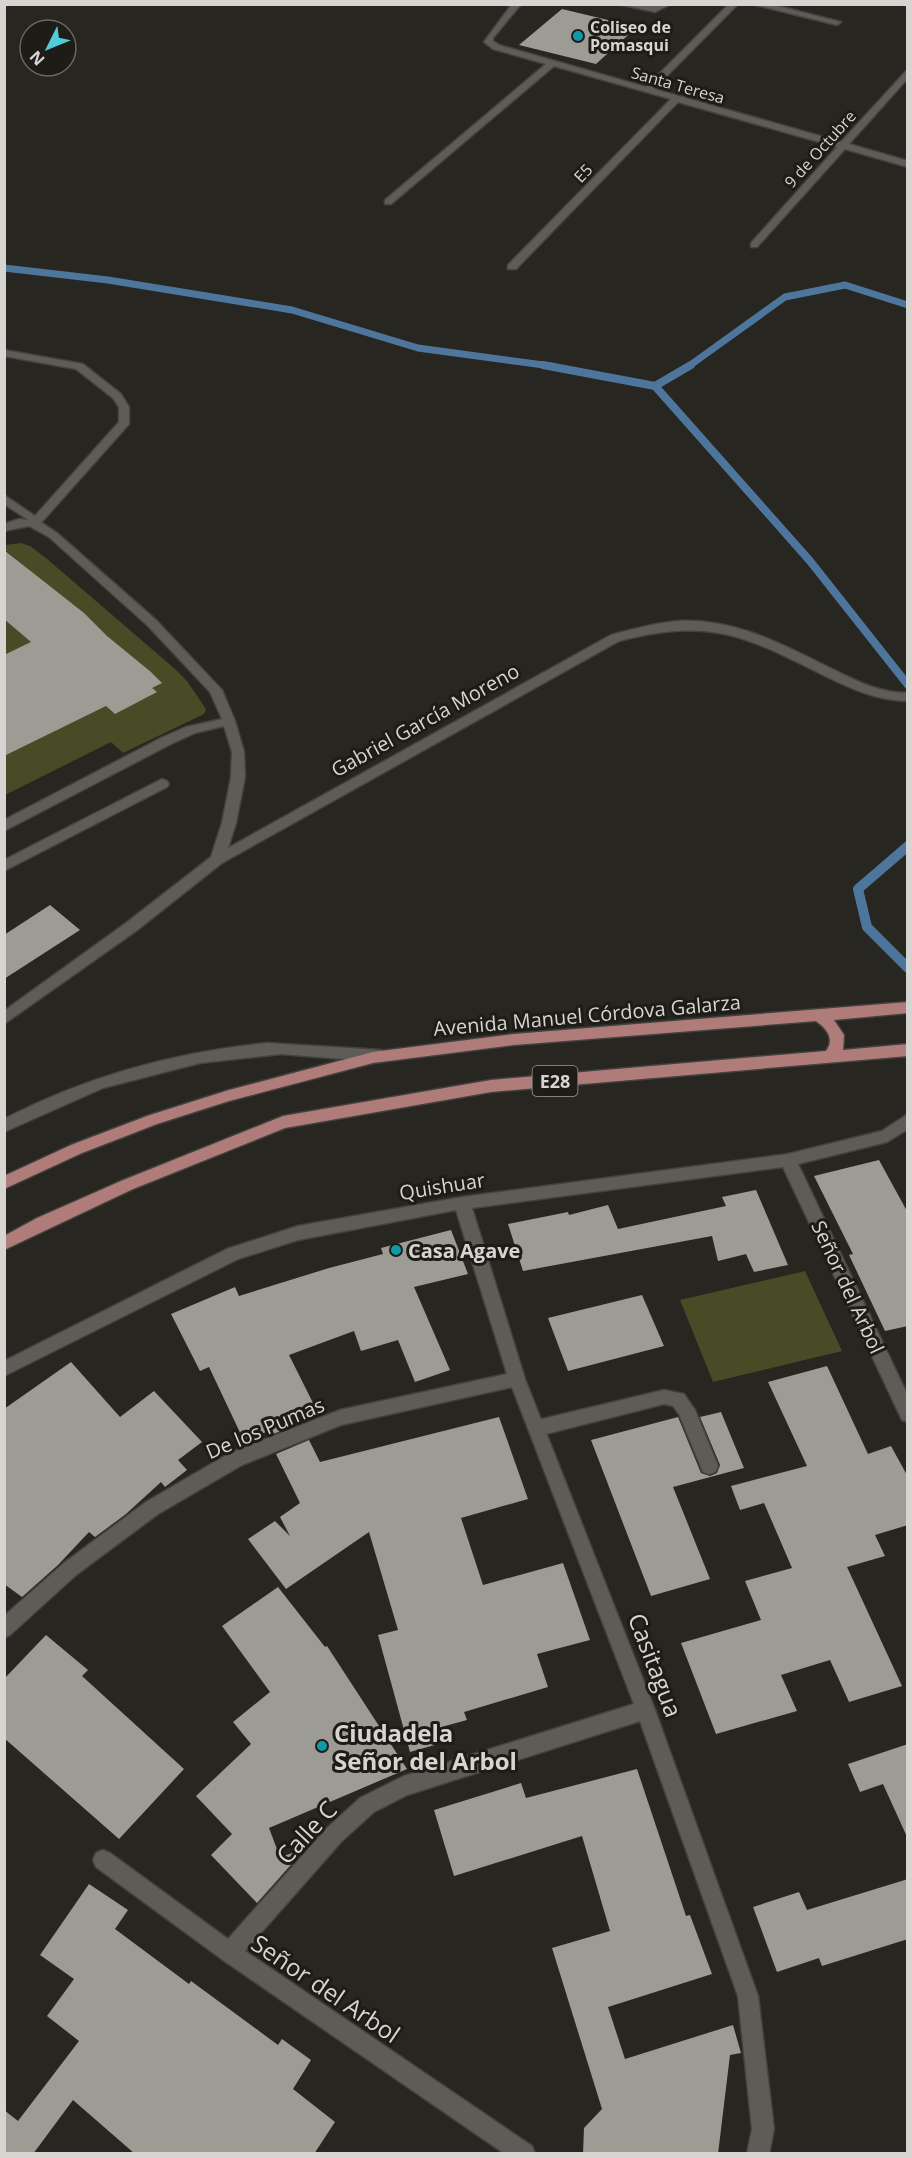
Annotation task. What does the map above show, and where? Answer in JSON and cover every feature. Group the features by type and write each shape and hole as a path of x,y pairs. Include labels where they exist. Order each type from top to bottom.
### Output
{"main road":[{"name":"Avenida Manuel Córdova Galarza","path":"4,1183 55,1157 226,1094 381,1056 527,1037 820,1016 908,1007"},
{"path":"820,1016 835,1029 838,1037 836,1052 830,1058"},
{"name":"E28","path":"4,1244 43,1223 127,1185 283,1122 491,1086 908,1050"}],"street":[{"name":"Santa Teresa","path":"517,4 489,38 488,42 496,47 675,100 908,164"},
{"path":"622,4 655,9 667,4"},
{"path":"647,91 734,4"},
{"path":"756,4 837,22"},
{"path":"388,202 551,64"},
{"name":"9 de Octubre","path":"754,245 908,72"},
{"name":"E5","path":"512,267 675,100"},
{"path":"4,353 79,366 117,396 124,407 125,422 119,430 63,489 36,522"},
{"path":"4,498 36,522 152,623 216,690 229,721 238,752 238,777 229,823 217,860"},
{"path":"4,528 20,522 36,522"},
{"name":"Gabriel García Moreno","path":"4,1019 131,927 217,860 615,638 670,624 717,626 743,633 871,692 908,697"},
{"path":"4,826 166,741 191,730 229,721"},
{"path":"4,866 162,784"},
{"path":"4,1126 40,1106 138,1072 205,1056 269,1049 381,1056"},
{"name":"Quishuar","path":"4,1369 233,1254 298,1233 462,1203 788,1160 887,1136 908,1120"},
{"name":"Señor del Arbol","path":"788,1160 908,1415"},
{"name":"Casitagua","path":"462,1203 517,1379 646,1710 748,1996 763,2129 758,2154"},
{"name":"De los Pumas","path":"4,1629 70,1569 152,1508 236,1459 340,1418 517,1379"},
{"path":"538,1428 664,1396 678,1399 686,1410 709,1466"},
{"name":"Calle C","path":"230,1953 334,1835 367,1805 404,1786 646,1710"},
{"name":"Señor del Arbol","path":"103,1860 230,1953 524,2154"}],"green space":[{"path":"21,543 30,546 46,558 175,669 187,681 206,709 204,714 123,753 111,742 5,795 5,602 45,583 5,550 5,545"},
{"path":"805,1271 842,1351 713,1382 680,1300"}],"building":[{"name":"Coliseo de Pomasqui","path":"562,9 637,27 596,64 519,45"},
{"path":"4,550 84,613 107,636 151,672 162,683 152,688 157,692 115,714 106,706 4,756 4,655 31,642 4,619"},
{"path":"50,905 80,930 4,979 4,935"},
{"path":"879,1160 908,1213 908,1326 885,1331 849,1255 853,1254 814,1176"},
{"path":"756,1190 788,1265 754,1272 746,1254 718,1261 712,1236 523,1271 508,1224 568,1212 569,1215 608,1205 618,1229 726,1206 722,1197"},
{"path":"451,1230 468,1274 414,1287 450,1370 415,1382 398,1340 361,1351 354,1331 289,1355 317,1411 299,1418 301,1423 268,1436 266,1432 244,1441 209,1367 200,1371 171,1314 235,1287 239,1296 383,1254 381,1248"},
{"path":"642,1295 664,1346 568,1371 548,1318"},
{"path":"71,1362 120,1417 154,1391 202,1442 178,1460 187,1470 165,1487 161,1482 126,1514 95,1537 89,1532 58,1565 22,1597 4,1584 4,1409"},
{"path":"827,1366 868,1454 891,1446 908,1477 908,1525 875,1535 885,1556 847,1567 902,1686 849,1702 830,1660 781,1675 797,1711 716,1734 681,1643 761,1620 745,1581 792,1568 764,1503 740,1510 731,1486 807,1466 768,1382"},
{"path":"721,1412 744,1468 673,1487 710,1579 651,1596 591,1440 678,1417 701,1473 710,1476 717,1473 720,1465 700,1417"},
{"path":"499,1417 528,1499 461,1518 483,1585 563,1563 590,1640 537,1654 548,1687 464,1712 467,1720 445,1726 449,1741 410,1752 378,1635 398,1630 369,1532 286,1589 248,1539 275,1521 290,1536 280,1517 300,1503 276,1454 309,1440 320,1462"},
{"path":"278,1587 325,1647 327,1646 407,1769 269,1828 280,1857 305,1849 257,1903 211,1855 232,1834 196,1796 251,1744 233,1722 270,1692 222,1626"},
{"path":"46,1635 88,1670 82,1676 184,1769 119,1839 4,1738 4,1679"},
{"path":"908,1744 908,1839 883,1784 860,1792 848,1764"},
{"path":"637,1769 686,1916 690,1915 712,1974 608,2007 625,2059 733,2025 741,2053 730,2055 718,2154 583,2154 584,2128 602,2109 552,1948 610,1931 582,1836 454,1876 434,1810 521,1783 526,1798"},
{"path":"908,1879 908,1939 822,1966 819,1958 777,1972 753,1907 799,1892 807,1910"},
{"path":"89,1884 128,1910 115,1929 189,1984 191,1981 278,2045 282,2039 311,2060 293,2089 335,2122 314,2154 135,2154 73,2100 33,2154 4,2154 4,2110 18,2121 79,2041 47,2016 74,1979 40,1955"}],"waterway":[{"path":"4,268 108,280 292,310 418,348 551,366"},
{"path":"689,366 785,297 845,285 908,305"},
{"path":"543,365 655,386"},
{"path":"655,386 691,365"},
{"path":"655,386 810,561 908,685"},
{"path":"908,846 858,889 867,927 908,968"}],"place":[{"name":"Coliseo de Pomasqui","path":"578,36"},
{"name":"Casa Agave","path":"396,1250"},
{"name":"Ciudadela Señor del Arbol","path":"322,1746"}]}
